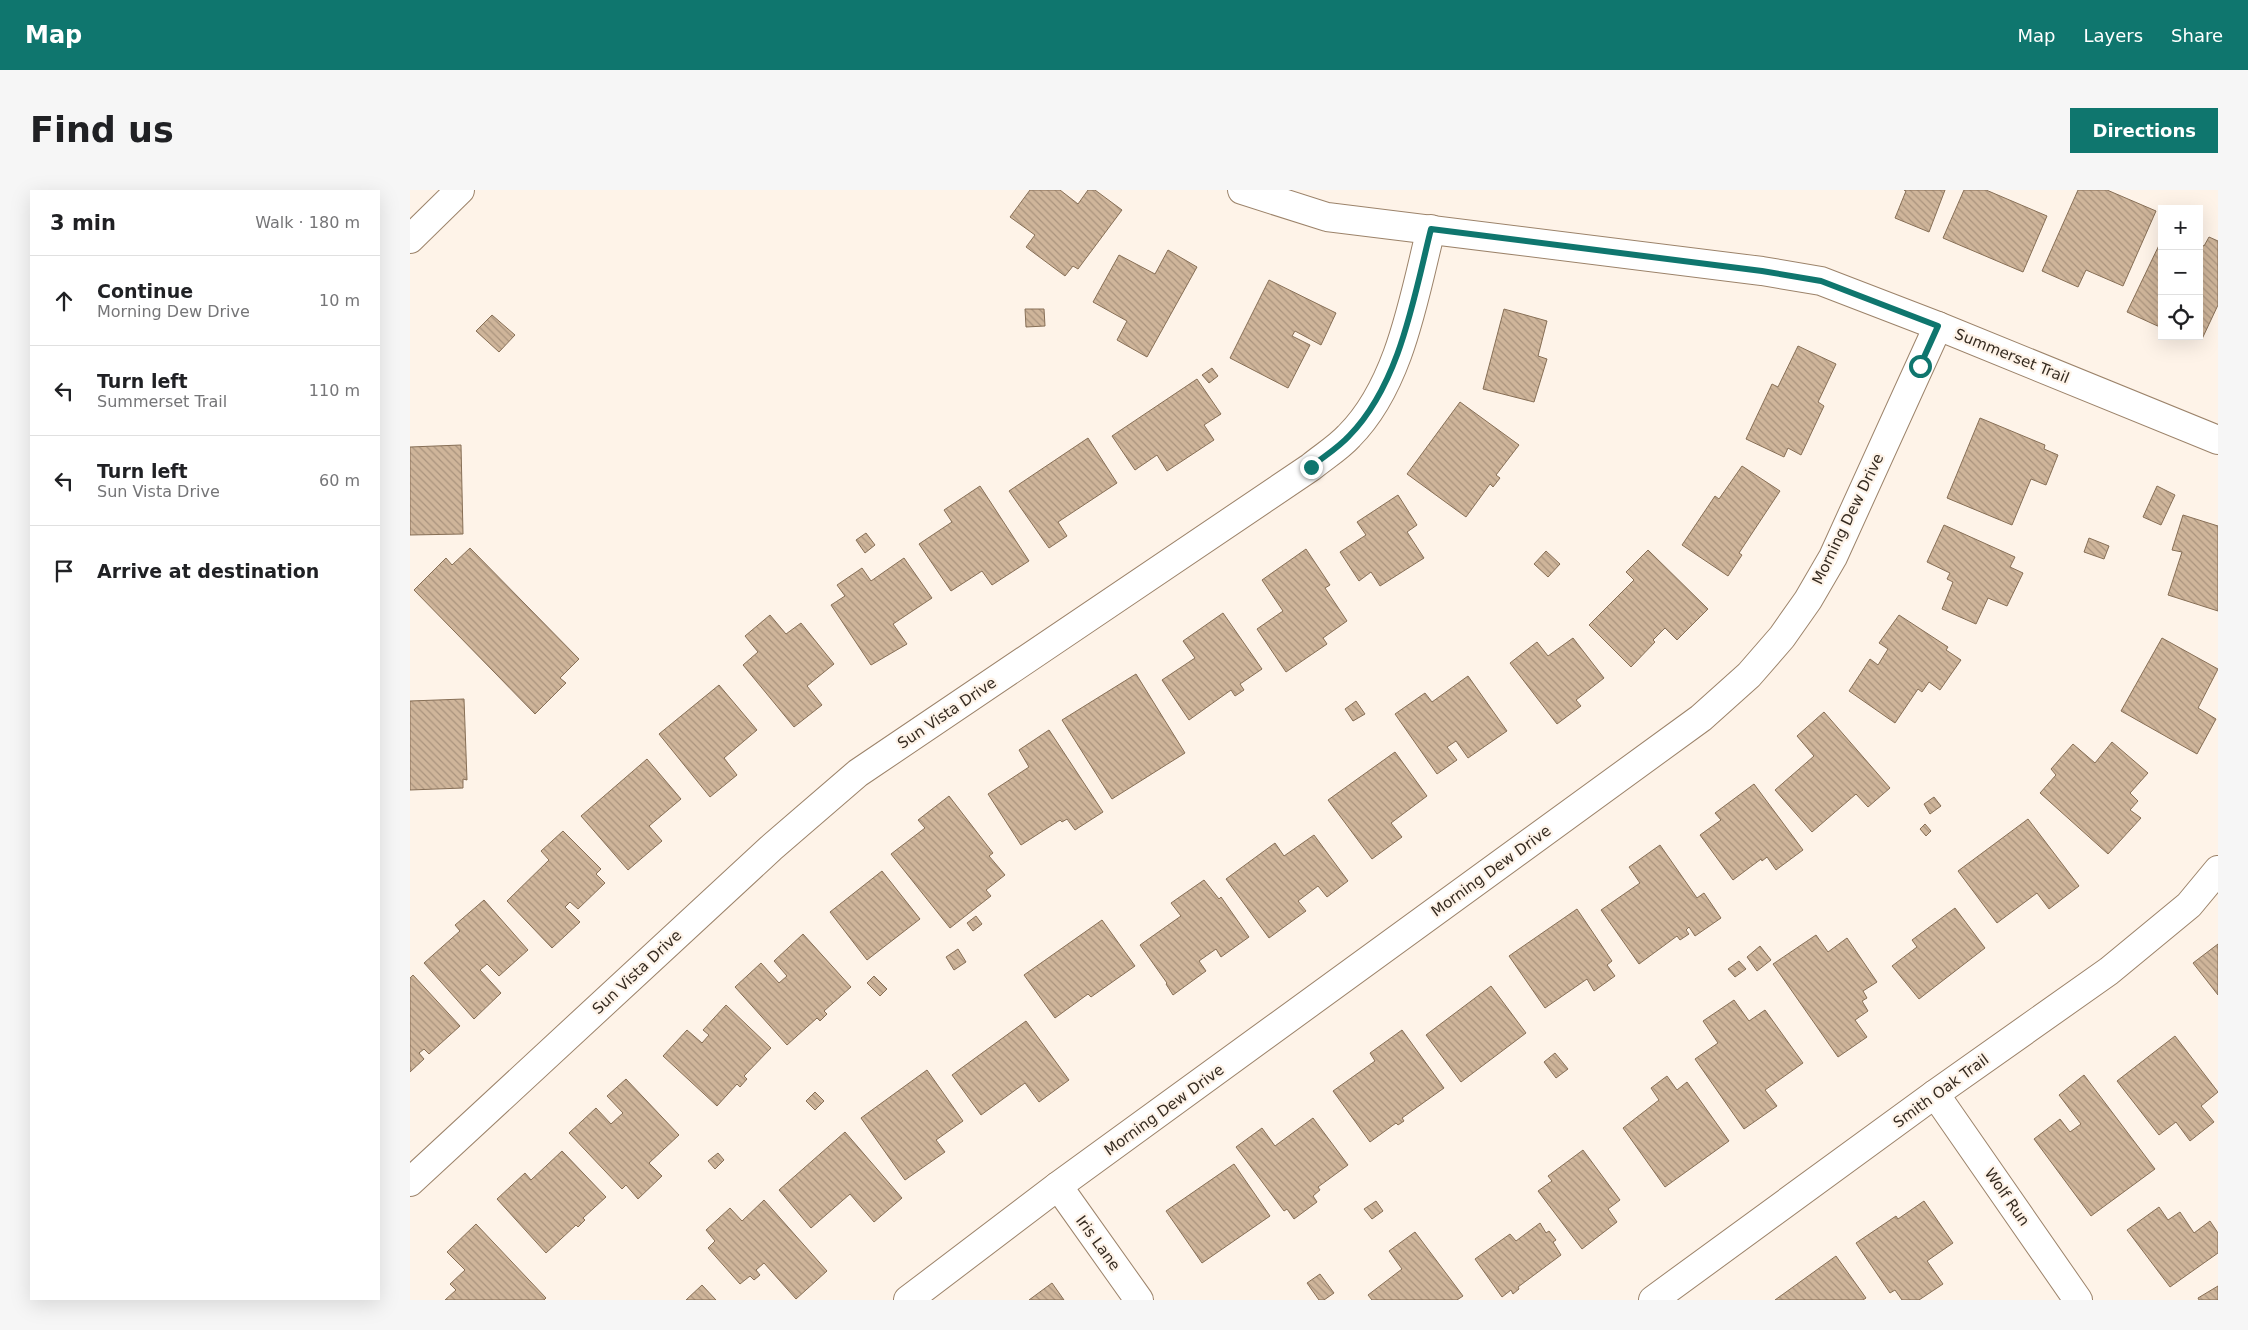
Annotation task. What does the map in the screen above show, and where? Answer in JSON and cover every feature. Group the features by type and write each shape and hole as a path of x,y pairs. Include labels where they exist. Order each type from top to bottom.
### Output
{"street":[{"path":"410,239 460,190"},
{"name":"Summerset Trail","path":"1242,190 1327,217 1762,271 1821,281 1938,326 2218,440"},
{"name":"Sun Vista Drive","path":"410,1182 771,848 858,773 1311,467 1350,436 1375,402 1403,338 1431,229"},
{"name":"Morning Dew Drive","path":"908,1300 1058,1186 1701,718 1749,674 1782,637 1808,600 1833,556 1938,326"},
{"name":"Smith Oak Trail","path":"1653,1300 1935,1094 2110,971 2189,905 2218,870"},
{"name":"Wolf Run","path":"1935,1094 2078,1300"},
{"name":"Iris Lane","path":"1058,1186 1139,1300"}],"building":[{"path":"1030,190 1060,190 1078,204 1088,190 1095,190 1122,210 1078,269 1073,266 1065,276 1026,247 1035,235 1010,217"},
{"path":"1904,190 1945,190 1929,232 1895,218 1906,191"},
{"path":"1964,190 1986,190 2047,216 2023,272 1943,238"},
{"path":"2078,190 2107,190 2156,211 2123,286 2086,270 2078,287 2042,271"},
{"path":"2209,237 2218,241 2218,305 2203,337 2203,246"},
{"path":"2158,247 2158,326 2127,312"},
{"path":"1168,250 1197,267 1147,357 1117,340 1127,321 1093,302 1119,255 1155,274"},
{"path":"1269,280 1336,313 1321,345 1295,331 1292,336 1310,345 1288,388 1230,358"},
{"path":"1025,309 1044,309 1045,326 1026,327"},
{"path":"1504,309 1547,321 1538,356 1547,359 1534,402 1483,389"},
{"path":"492,315 515,335 499,352 476,331"},
{"path":"1798,346 1836,364 1818,402 1824,406 1801,455 1788,448 1784,457 1746,439 1772,384 1778,387"},
{"path":"1212,368 1218,376 1209,383 1202,375"},
{"path":"1197,379 1221,414 1204,425 1214,440 1167,471 1157,455 1135,470 1112,436"},
{"path":"1460,402 1519,445 1496,475 1500,478 1493,487 1490,484 1466,517 1407,474"},
{"path":"1980,418 2045,445 2044,449 2058,455 2046,485 2031,479 2012,525 1947,498"},
{"path":"1088,438 1117,483 1058,522 1067,536 1049,548 1009,491"},
{"path":"461,445 463,534 410,535 410,447"},
{"path":"1742,466 1780,491 1739,553 1742,555 1728,576 1682,545 1715,496 1719,499"},
{"path":"980,486 1029,561 992,585 982,571 951,591 919,544 952,522 944,510"},
{"path":"2157,486 2175,495 2161,525 2143,517"},
{"path":"1398,495 1417,525 1407,532 1424,558 1380,586 1371,572 1359,581 1340,552 1366,535 1357,522"},
{"path":"2183,515 2218,526 2218,611 2168,595 2182,552 2172,550"},
{"path":"1944,525 2015,557 2010,567 2023,573 2007,606 1988,598 1976,624 1942,609 1953,582 1947,579 1950,573 1927,562"},
{"path":"866,533 875,545 865,553 856,540"},
{"path":"2089,538 2109,546 2104,559 2084,552"},
{"path":"470,548 579,659 560,678 566,683 535,714 414,590 446,558 452,565"},
{"path":"1306,549 1330,585 1325,588 1347,621 1323,638 1327,644 1286,672 1257,629 1283,611 1262,580"},
{"path":"1648,550 1708,609 1677,640 1665,628 1653,640 1655,642 1631,667 1589,625 1634,580 1626,572"},
{"path":"1546,551 1560,564 1548,577 1534,564"},
{"path":"904,558 932,598 893,624 907,644 871,665 831,605 845,596 837,585 862,568 871,581"},
{"path":"1223,613 1262,669 1240,684 1244,690 1235,696 1231,690 1189,720 1162,680 1195,658 1183,641"},
{"path":"770,615 786,634 801,623 834,664 807,686 822,705 794,727 743,665 758,652 745,636"},
{"path":"1899,615 1948,647 1946,650 1961,660 1940,690 1929,682 1922,692 1918,689 1895,723 1849,691 1870,659 1878,665 1888,649 1879,643"},
{"path":"1573,638 1604,678 1576,700 1581,706 1557,724 1510,663 1537,642 1548,656"},
{"path":"2162,638 2218,669 2198,708 2216,719 2197,754 2121,711"},
{"path":"1136,674 1185,753 1112,799 1062,720"},
{"path":"1468,676 1507,731 1468,758 1456,741 1447,747 1457,760 1437,774 1395,714 1425,693 1432,702"},
{"path":"719,685 757,730 724,758 737,775 710,797 659,734"},
{"path":"464,699 467,780 463,779 463,788 410,790 410,701"},
{"path":"1356,701 1365,714 1353,721 1345,709"},
{"path":"1824,712 1890,788 1868,807 1856,794 1812,832 1775,790 1814,756 1797,736"},
{"path":"1049,730 1103,812 1075,830 1067,819 1062,822 1060,820 1021,845 988,794 1029,767 1019,750"},
{"path":"2112,742 2148,773 2130,793 2138,801 2130,810 2141,818 2108,854 2040,793 2056,775 2051,769 2073,744 2095,763"},
{"path":"1395,752 1427,796 1391,823 1402,837 1372,859 1328,800"},
{"path":"647,759 681,799 649,826 662,841 628,870 581,816"},
{"path":"1754,784 1803,850 1776,870 1767,857 1762,861 1761,859 1733,880 1700,835 1721,820 1715,813"},
{"path":"949,796 993,853 989,856 1005,875 986,890 991,896 950,928 891,854 925,828 918,820"},
{"path":"1934,797 1941,806 1930,814 1924,804"},
{"path":"2028,819 2079,886 2049,909 2037,893 1997,923 1958,871"},
{"path":"1925,824 1931,831 1926,836 1920,829"},
{"path":"563,831 601,869 596,874 605,883 578,909 570,902 565,907 580,922 552,948 507,901 549,860 541,851"},
{"path":"1314,835 1348,881 1327,897 1318,886 1298,901 1306,911 1269,938 1226,879 1275,843 1284,856"},
{"path":"1660,845 1697,898 1704,893 1721,918 1695,936 1689,927 1686,930 1689,934 1680,940 1677,936 1639,964 1601,910 1640,883 1629,867"},
{"path":"882,871 920,919 867,960 830,912"},
{"path":"1204,880 1219,899 1221,897 1249,937 1221,957 1216,949 1199,961 1206,971 1173,995 1167,983 1140,945 1181,916 1171,903"},
{"path":"484,900 528,950 499,976 487,964 480,970 501,993 474,1019 424,963 460,931 455,925"},
{"path":"1955,908 1985,948 1919,999 1892,966 1917,947 1912,940"},
{"path":"1577,909 1612,961 1607,965 1615,976 1594,991 1587,979 1545,1008 1509,956"},
{"path":"976,916 982,924 973,931 967,923"},
{"path":"1102,920 1135,966 1091,997 1088,994 1055,1018 1024,975"},
{"path":"803,934 851,987 824,1011 827,1014 820,1021 817,1018 787,1045 735,987 761,963 779,983 787,976 774,961"},
{"path":"1816,935 1828,952 1847,938 1877,982 1863,991 1867,998 1862,1001 1868,1011 1855,1020 1867,1037 1838,1057 1773,964"},
{"path":"2218,944 2218,995 2193,963"},
{"path":"1760,946 1771,960 1757,971 1747,957"},
{"path":"958,949 966,962 954,970 946,957"},
{"path":"1739,961 1746,969 1735,977 1728,969"},
{"path":"413,975 460,1026 429,1054 424,1049 419,1053 424,1059 410,1072 410,978"},
{"path":"874,976 887,989 880,996 867,983"},
{"path":"1491,986 1526,1033 1461,1082 1426,1035"},
{"path":"1734,1000 1749,1021 1765,1010 1803,1063 1765,1090 1777,1106 1744,1129 1695,1059 1718,1043 1703,1021"},
{"path":"726,1005 771,1048 744,1076 747,1079 740,1087 737,1084 717,1106 663,1056 687,1030 702,1043 709,1035 703,1030"},
{"path":"1026,1021 1069,1080 1039,1102 1025,1083 981,1115 952,1075"},
{"path":"1402,1030 1444,1088 1402,1118 1404,1121 1398,1125 1396,1123 1370,1142 1333,1091 1375,1061 1370,1053"},
{"path":"2175,1036 2218,1092 2201,1106 2214,1122 2190,1141 2176,1122 2159,1135 2117,1081"},
{"path":"1555,1053 1568,1069 1556,1078 1544,1062"},
{"path":"927,1070 963,1121 936,1140 945,1152 905,1180 861,1118"},
{"path":"2084,1075 2155,1169 2091,1216 2034,1139 2060,1119 2070,1132 2081,1124 2059,1095"},
{"path":"1667,1076 1677,1090 1687,1082 1729,1141 1665,1187 1623,1128 1659,1100 1651,1088"},
{"path":"626,1079 679,1135 649,1163 662,1176 638,1199 626,1185 622,1189 569,1133 596,1108 611,1124 623,1113 607,1096"},
{"path":"815,1092 824,1101 815,1110 806,1101"},
{"path":"1313,1118 1348,1165 1318,1187 1320,1190 1313,1196 1317,1202 1294,1219 1287,1209 1284,1211 1236,1147 1262,1128 1275,1146"},
{"path":"845,1132 902,1198 874,1222 850,1194 811,1228 779,1190"},
{"path":"1583,1150 1620,1200 1608,1209 1617,1222 1582,1249 1538,1191 1552,1181 1548,1176"},
{"path":"562,1151 606,1197 583,1218 585,1220 578,1227 576,1225 546,1253 497,1199 525,1173 531,1180"},
{"path":"718,1153 724,1160 715,1169 708,1161"},
{"path":"1234,1164 1270,1216 1202,1263 1166,1211"},
{"path":"764,1200 827,1271 796,1299 764,1263 756,1270 760,1275 754,1280 750,1276 740,1284 708,1248 715,1241 706,1230 730,1208 742,1221"},
{"path":"1376,1201 1383,1211 1372,1219 1364,1209"},
{"path":"1924,1201 1953,1243 1927,1261 1943,1284 1919,1300 1902,1300 1895,1290 1890,1293 1856,1243 1896,1216 1898,1219"},
{"path":"2159,1207 2168,1220 2180,1212 2194,1233 2210,1221 2218,1233 2218,1253 2170,1287 2127,1230"},
{"path":"1540,1223 1546,1233 1549,1231 1556,1240 1553,1242 1561,1255 1518,1287 1519,1289 1513,1294 1511,1290 1502,1297 1475,1259 1510,1234 1516,1241"},
{"path":"476,1224 546,1298 544,1300 445,1300 456,1290 450,1284 465,1270 447,1252"},
{"path":"1415,1232 1463,1296 1457,1300 1372,1300 1368,1295 1402,1269 1389,1251"},
{"path":"1836,1256 1866,1298 1863,1300 1775,1300"},
{"path":"1320,1274 1334,1293 1324,1300 1319,1300 1307,1283"},
{"path":"1052,1283 1064,1300 1029,1300"},
{"path":"702,1285 716,1300 686,1300"},
{"path":"2218,1286 2218,1300 2199,1300 2198,1298"}],"route":[{"path":"1311,467 1350,436 1375,402 1403,338 1431,229 1762,271 1821,281 1938,326 1920,366"}]}
